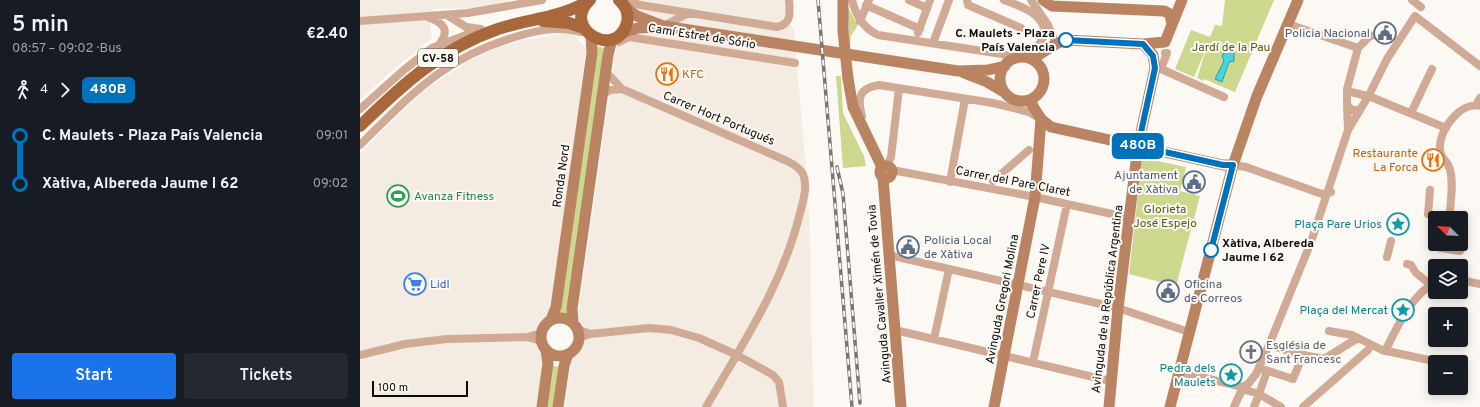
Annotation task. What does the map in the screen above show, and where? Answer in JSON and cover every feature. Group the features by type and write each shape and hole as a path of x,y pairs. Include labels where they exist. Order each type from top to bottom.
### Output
{"main road":[{"name":"CV-58","path":"360,126 412,78 450,51 498,29 574,9 590,0"},
{"path":"590,0 583,9 582,16 588,33 597,39 614,41 627,20 624,2"},
{"name":"CV-58","path":"534,20 563,22 588,33"}],"street":[{"path":"360,21 468,13 542,0"},
{"name":"Camí Estret de Sório","path":"624,2 771,26 781,26 787,22 790,13 789,0"},
{"path":"842,0 843,30 848,80 853,107 865,132 887,167"},
{"path":"852,0 860,21 869,30 878,35 1024,58 1041,68 1044,80 1040,93 1029,100 992,102"},
{"path":"909,0 929,4 916,40"},
{"path":"933,43 949,0"},
{"path":"1004,0 1035,15 1043,27 1043,39 1040,46 1024,58"},
{"path":"1030,0 1048,25 1056,44"},
{"path":"1155,68 1162,46 1182,0"},
{"path":"1170,407 1233,165 1254,104 1298,0"},
{"path":"1412,0 1420,7"},
{"path":"624,2 637,16 665,26 958,71 988,70 1005,66 1066,40 1162,46 1167,53 1161,69 1224,96"},
{"path":"1045,2 1052,6 1164,11 1170,14 1172,25"},
{"path":"860,21 868,3 920,29"},
{"path":"968,3 1021,28"},
{"path":"468,13 467,22 479,28"},
{"path":"558,407 564,366 568,354 577,344 572,309 605,71 614,41 638,28 665,26 689,13"},
{"path":"447,15 462,25 479,28"},
{"path":"427,16 439,22 444,28 445,34 439,44"},
{"path":"360,109 410,65 439,44 479,28 521,19 546,16"},
{"path":"1254,407 1259,394 1269,345 1330,192 1348,130 1370,96 1387,59 1415,16 1480,66"},
{"path":"1288,24 1358,50"},
{"path":"360,151 362,144 393,111 418,88 447,67 475,50 542,30 564,29 588,33"},
{"path":"1348,130 1347,91 1358,50 1370,36 1376,35 1378,32"},
{"name":"Ronda Nord","path":"551,320 556,307 592,53 588,33"},
{"name":"Camí Estret de Sório","path":"614,41 629,36 795,63"},
{"path":"1143,44 1153,56 1155,68"},
{"path":"1004,92 1000,79 1005,66"},
{"name":"Avinguda de la República Argentina","path":"1108,407 1118,308 1138,146 1155,68"},
{"path":"1411,113 1432,69"},
{"name":"Carrer Hort Portugués","path":"605,71 622,89 787,161 798,168 803,174 805,188 802,208 786,263 736,354"},
{"path":"958,71 987,82 1004,92 1013,100"},
{"path":"865,132 858,99 869,87 879,85 992,102 1029,112 1051,127 1223,165 1246,167 1322,194 1330,192"},
{"path":"887,167 891,157 900,88"},
{"path":"602,95 610,90 622,89"},
{"path":"1347,91 1370,96 1446,128"},
{"path":"950,182 965,98"},
{"path":"1029,100 1041,119"},
{"path":"1450,211 1450,168 1441,157 1440,145 1442,136 1446,128 1460,112 1479,103"},
{"path":"1347,105 1352,110 1360,110"},
{"name":"Avinguda Gregori Molina","path":"994,407 1035,197 1041,119"},
{"path":"993,181 1029,150"},
{"name":"Avinguda Cavaller Ximén de Tovia","path":"887,167 879,172 883,178 901,407"},
{"name":"Carrer del Pare Claret","path":"887,167 950,182 1035,197 1130,218"},
{"path":"1428,211 1430,190"},
{"name":"Carrer Pere IV","path":"1033,362 1067,204"},
{"path":"1387,257 1391,241"},
{"path":"889,255 1118,308 1189,332"},
{"path":"1407,264 1411,265 1416,273 1428,279"},
{"path":"934,339 949,269"},
{"path":"1468,281 1480,284"},
{"path":"1385,351 1408,309 1428,288"},
{"path":"542,407 548,363 543,342 543,328 551,320 562,318 576,330 590,334 638,328 670,330 699,338 736,354 776,378 781,390 783,407"},
{"path":"895,330 1110,381"},
{"path":"1329,331 1348,334 1385,351 1428,360"},
{"path":"360,356 405,344 447,339 527,337 543,342 557,356 568,354"},
{"path":"1269,345 1303,356 1324,359 1361,340"},
{"path":"1303,407 1368,350"},
{"path":"706,407 736,354"},
{"path":"1263,370 1293,379 1303,356"},
{"path":"1234,407 1243,388 1263,370"},
{"path":"1179,372 1243,388 1259,394 1281,407"}],"shaded area":[{"path":"360,0 510,0 476,8 433,9 430,29 432,34 431,39 390,72 360,100"},
{"path":"623,0 785,0 787,18 794,30 806,170 810,231 814,407 565,407"},
{"path":"572,33 586,49 551,315 538,327 536,337 539,352 545,359 538,407 360,407 360,154 429,87 473,59 492,50 525,40"}],"green space":[{"name":"Jardí de la Pau","path":"1225,0 1274,0 1235,92 1204,79 1203,81 1197,78 1207,47 1194,77 1175,69 1191,30 1210,37 1215,25 1222,26"},
{"path":"847,6 858,25 851,36 850,47"},
{"path":"596,46 605,48 569,315 558,313"},
{"path":"836,76 841,76 843,113 864,156 866,166 843,168"},
{"name":"Glorieta José Espejo","path":"1142,158 1186,167 1180,191 1200,196 1176,286 1129,274"},
{"path":"550,365 560,367 555,407 544,407"}],"water":[{"path":"1229,50 1234,52 1234,61 1229,62 1222,82 1215,79 1224,61 1222,56 1225,51"}],"railway":[{"path":"818,0 852,407"},
{"path":"837,167 843,194 860,403"}],"bus line":[{"name":"480B","path":"1066,40 1143,44 1153,56 1155,68 1138,146 1223,165 1233,165 1211,250"}],"place":[{"name":"Policia Nacional","path":"1385,33"},
{"name":"C. Maulets - Plaza País Valencia","path":"1066,40"},
{"name":"KFC","path":"667,74"},
{"name":"Restaurante La Forca","path":"1433,160"},
{"name":"Ajuntament de Xàtiva","path":"1194,182"},
{"name":"Avanza Fitness","path":"398,196"},
{"name":"Plaça Pare Urios","path":"1398,224"},
{"name":"Policia Local de Xàtiva","path":"908,247"},
{"name":"Xàtiva, Albereda Jaume I 62","path":"1211,250"},
{"name":"Lidl","path":"415,284"},
{"name":"Oficina de Correos","path":"1168,291"},
{"name":"Plaça del Mercat","path":"1403,310"},
{"name":"Església de Sant Francesc","path":"1251,352"},
{"name":"Pedra dels Maulets","path":"1231,375"}]}
